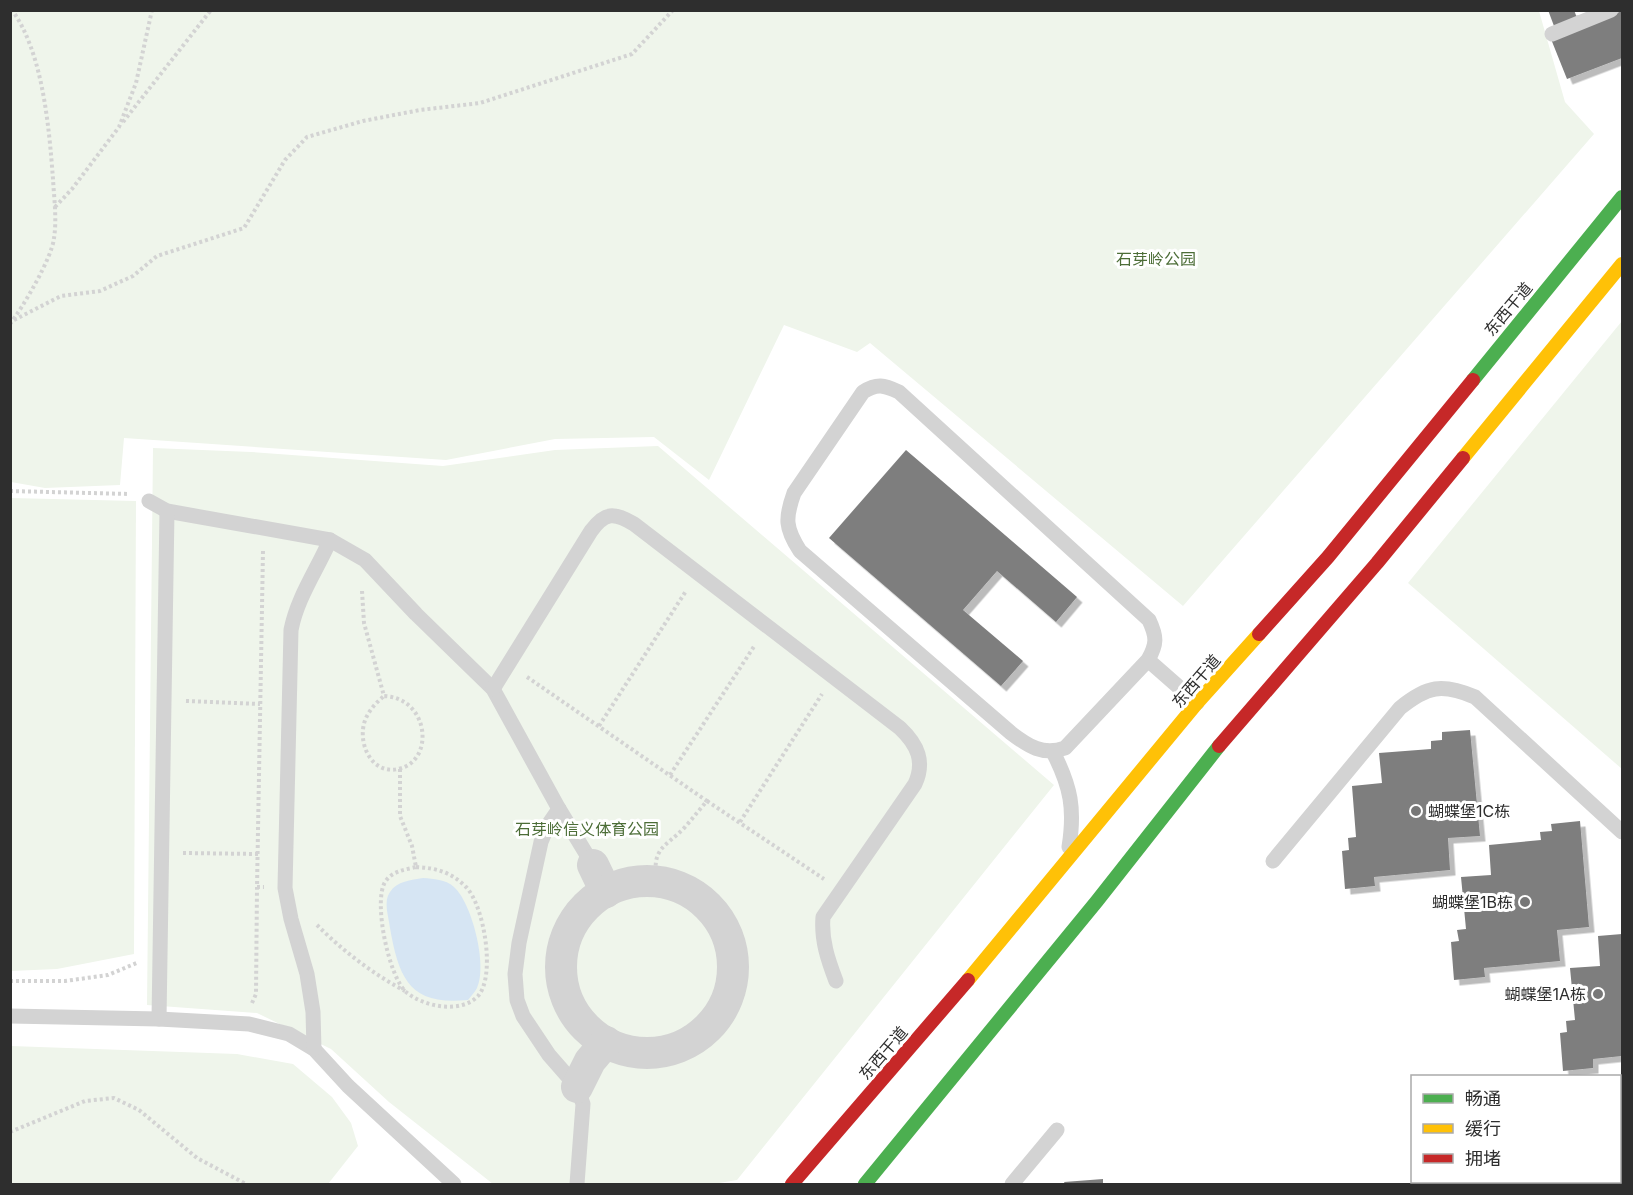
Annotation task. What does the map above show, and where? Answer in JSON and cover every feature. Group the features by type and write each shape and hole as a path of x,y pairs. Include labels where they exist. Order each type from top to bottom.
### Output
{"main road":[{"name":"东西干道","path":"792,1185 1066,863 1197,703 1328,557 1623,197"},
{"path":"866,1185 1090,910 1224,740 1377,563 1623,264"}],"street":[{"path":"600,878 670,884 697,896 718,917 731,944 734,973 727,1002 712,1025 690,1042 664,1052 636,1053 609,1045 586,1029 570,1007 561,980 561,953 570,926 587,904 600,878"},
{"path":"577,1087 590,1060 606,1042"}],"lane":[{"path":"1552,34 1611,10"},
{"path":"872,386 886,386 899,392 1149,620 1156,635 1154,650 1148,660 1065,748 1053,753 1038,750 1023,743 800,550 788,528 788,510 794,493 863,392 872,386"},
{"path":"149,501 167,511 330,540 365,560 416,614 494,689 559,809 600,878"},
{"path":"159,1019 167,511"},
{"path":"494,689 591,531 605,517 612,515 628,520 911,739 920,762 920,773 915,784 823,916 825,950 836,981"},
{"path":"314,1049 313,1012 307,974 291,919 285,888 291,630 295,610 330,540"},
{"path":"1148,660 1197,703"},
{"path":"1273,861 1400,708 1416,695 1435,688 1456,689 1475,697 1623,832"},
{"path":"1053,753 1068,785 1073,810 1066,863"},
{"path":"559,809 548,825 541,842 519,943 515,974 516,990 523,1016 549,1055 577,1087 583,1104 577,1185"},
{"path":"10,1016 159,1019 249,1024 289,1035 314,1049 348,1086 454,1185"},
{"path":"1012,1185 1057,1130"}],"path":[{"path":"12,10 24,26 49,124 54,208 54,239 49,258 12,322"},
{"path":"118,127 136,83 152,10"},
{"path":"54,208 72,189 211,10"},
{"path":"12,322 61,296 100,291 133,276 157,256 244,228 285,159 307,137 363,121 420,110 480,103 632,54 673,10"},
{"path":"10,491 135,494 149,501"},
{"path":"365,560 362,586 364,623 384,696"},
{"path":"599,726 697,573"},
{"path":"670,775 767,626"},
{"path":"509,664 707,801 841,890"},
{"path":"740,822 833,677"},
{"path":"384,696 394,696 408,703 418,716 423,733 421,749 412,762 400,769 387,770 373,762 362,740 365,719 374,705 384,696"},
{"path":"164,700 260,704"},
{"path":"400,769 400,816 412,846 416,867"},
{"path":"657,882 655,871 658,853 707,801"},
{"path":"161,853 258,854"},
{"path":"416,867 433,868 451,874 468,889 477,907 482,921 487,956 485,980 481,993 470,1004 455,1007 434,1004 418,998 405,991 394,972 381,921 380,900 384,883 395,871 416,867"},
{"path":"249,1024 249,1008 256,994 257,887"},
{"path":"10,981 65,981 108,975 140,962 143,954"},
{"path":"10,1132 85,1101 114,1098 139,1110 197,1158 246,1185"}],"green space":[{"name":"石芽岭公园","path":"10,11 1539,11 1565,102 1594,134 1183,606 870,343 857,352 784,325 709,480 654,437 555,439 446,460 124,438 120,485 45,488 11,482"},
{"path":"1622,321 1622,769 1408,583"},
{"name":"石芽岭信义体育公园","path":"658,446 1054,785 737,1180 713,1184 493,1184 389,1102 331,1049 257,1013 147,1005 153,448 251,452 443,466 555,450"},
{"path":"11,498 136,501 134,954 57,969 11,971"},
{"path":"11,1046 237,1054 293,1064 332,1097 351,1123 358,1146 328,1184 11,1184"}],"water":[{"path":"423,878 451,884 467,906 476,935 481,965 477,988 468,1000 448,1001 420,993 403,975 398,962 388,914 388,896 400,883"}],"building":[{"path":"1548,10 1574,10 1577,18 1554,26"},
{"path":"1622,11 1622,58 1567,79 1551,39"},
{"path":"906,450 1077,597 1056,622 997,571 963,610 1023,661 1001,686 829,538"},
{"name":"蝴蝶堡1C栋","path":"1470,730 1480,836 1448,838 1450,870 1374,877 1375,886 1345,889 1342,851 1349,850 1348,838 1356,837 1352,786 1382,783 1379,753 1431,749 1431,741 1442,740 1442,732"},
{"name":"蝴蝶堡1B栋","path":"1580,821 1589,927 1557,930 1560,961 1484,968 1485,977 1454,980 1451,942 1459,941 1457,930 1466,929 1461,877 1491,875 1489,845 1541,840 1540,832 1552,831 1551,824"},
{"name":"蝴蝶堡1A栋","path":"1622,934 1622,1056 1593,1059 1593,1068 1563,1071 1560,1033 1567,1032 1566,1021 1575,1020 1570,968 1600,966 1598,936"},
{"path":"1103,1179 1103,1184 1065,1184 1064,1182"}],"traffic: fast":[{"path":"1473,380 1622,197"},
{"path":"865,1184 1097,901 1219,746"}],"traffic: slow":[{"path":"1463,458 1622,264"},
{"path":"968,980 1197,703 1259,634"}],"traffic: jam":[{"path":"1259,634 1328,557 1473,380"},
{"path":"1219,746 1377,563 1463,458"},
{"path":"792,1184 968,980"}],"place":[{"name":"蝴蝶堡1C栋","path":"1416,811"},
{"name":"蝴蝶堡1B栋","path":"1525,902"},
{"name":"蝴蝶堡1A栋","path":"1598,994"}]}
